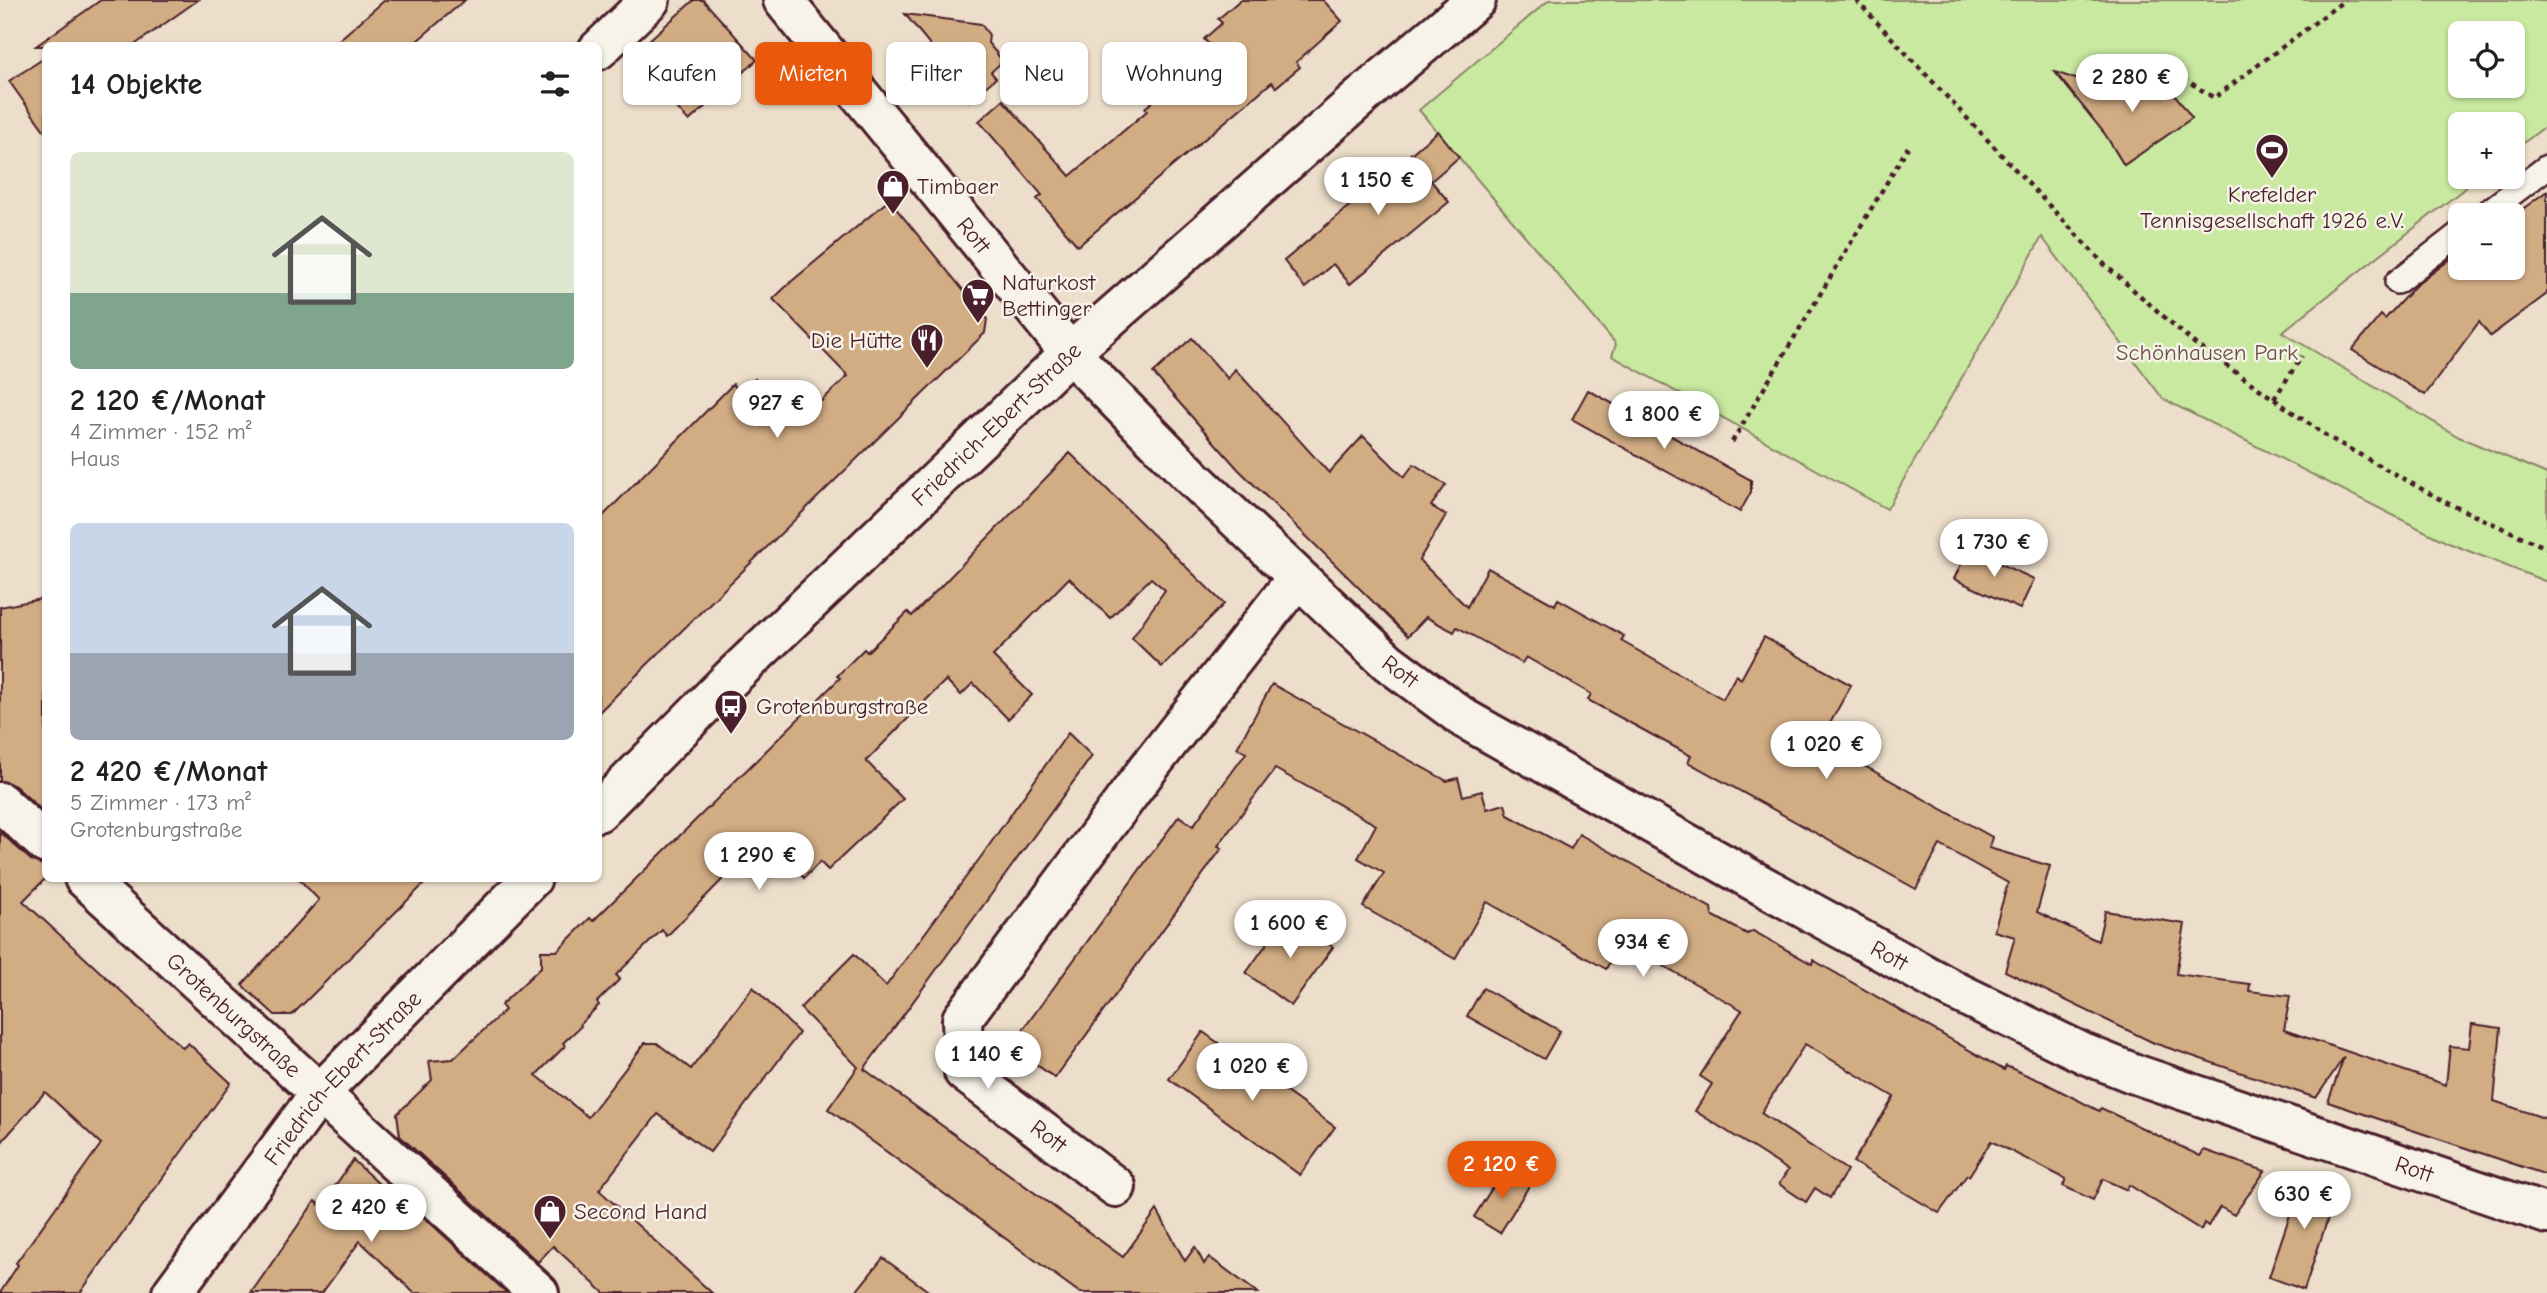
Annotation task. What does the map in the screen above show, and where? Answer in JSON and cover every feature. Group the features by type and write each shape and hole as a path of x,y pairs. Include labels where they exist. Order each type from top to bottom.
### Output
{"street":[{"path":"602,46 650,0"},
{"name":"Rott","path":"783,0 1070,353 1193,478 1388,663 1465,719 1952,990 2073,1049 2135,1074 2547,1214"},
{"name":"Friedrich-Ebert-Straße","path":"602,808 730,679 1070,353 1358,99 1476,0"},
{"name":"Rott","path":"1116,1187 964,1072 962,1019 1147,770 1297,578"},
{"path":"0,802 42,840"},
{"name":"Grotenburgstraße","path":"88,882 539,1293"},
{"name":"Friedrich-Ebert-Straße","path":"172,1293 320,1093 528,882"}],"lane":[{"path":"2500,203 2547,167"},
{"path":"2397,282 2448,242"}],"path":[{"path":"1856,0 2105,265 2194,343 2328,437 2447,503 2547,548"},
{"path":"2183,78 2214,98 2345,0"},
{"path":"1732,442 1908,146"},
{"path":"2274,399 2302,356"}],"green space":[{"name":"Schönhausen Park","path":"1549,0 2547,0 2547,125 2525,142 2525,112 2448,112 2448,189 2464,189 2282,332 2459,437 2547,474 2547,582 2446,542 2163,399 2042,237 1887,509 1612,356 1616,344 1419,110","holes":["2159,73 2192,118 2124,165 2105,134 2077,98 2094,85 2125,96"]}],"building":[{"path":"101,0 198,0 139,42 42,42 42,46 36,46"},
{"path":"385,0 465,0 416,42 337,42"},
{"path":"694,0 703,0 741,42 647,42"},
{"path":"1240,0 1323,0 1342,21 1296,62 1300,67 1276,87 1272,82 1247,103 1247,42 1207,42 1204,39 1222,23 1218,19"},
{"path":"905,14 981,24 989,35 988,43 1000,57 1000,64 991,72 996,78 986,87 986,42 928,42"},
{"path":"741,42 755,58 755,62 741,74"},
{"path":"42,60 42,127 9,81"},
{"path":"2055,72 2125,96 2159,73 2192,118 2124,165 2105,134"},
{"path":"1000,103 1000,105 1007,105 1070,176 1147,111 1145,108 1148,105 1245,105 1078,246 1037,199 1042,195 979,121"},
{"path":"674,105 707,105 689,121"},
{"path":"1438,131 1459,157 1431,181 1449,202 1350,284 1333,264 1305,288 1284,261"},
{"path":"2547,191 2547,294 2490,336 2479,322 2425,395 2352,350 2381,315 2385,319 2415,286 2448,261 2448,280 2525,280 2525,207"},
{"path":"889,200 987,319 985,333 602,709 602,517 733,384 741,393 755,379 769,393 773,389 802,419 848,376 773,299"},
{"path":"1192,338 1228,379 1235,369 1329,473 1363,436 1404,477 1414,464 1446,485 1431,506 1446,515 1419,560 1467,607 1488,568 1555,605 1558,599 1624,636 1621,641 1723,699 1736,675 1741,679 1764,637 1851,685 1828,727 1853,741 1845,755 1992,837 1989,848 2050,866 2037,912 2098,941 2105,911 2185,924 2176,974 2250,984 2249,991 2290,996 2284,1030 2446,1085 2450,1046 2469,1048 2472,1024 2501,1028 2494,1101 2547,1119 2547,1175 2328,1102 2344,1057 2316,1098 2154,1043 2005,971 2015,937 1994,931 2008,883 1940,845 1916,889 1688,762 1691,756 1588,700 1591,694 1526,657 1522,663 1457,627 1454,632 1426,617 1408,636 1238,469 1153,373"},
{"path":"1588,390 1751,480 1751,492 1740,512 1572,419"},
{"path":"1070,453 1224,604 1162,667 1132,638 1165,590 1151,578 1110,618 1069,578 993,656 1032,695 1008,719 973,683 961,695 946,680 866,761 903,799 828,870 820,862 804,878 764,837 667,936 662,930 616,975 620,979 597,1002 599,1005 581,1026 563,1043 565,1046 536,1075 588,1117 645,1043 657,1043 691,1069 753,987 799,1033 710,1152 658,1114 599,1190 712,1293 604,1293 553,1246 538,1262 400,1136 397,1114 432,1080 429,1061 453,1059 505,1010 501,1005 541,967 541,951 557,951 590,918 593,921 840,678 837,676 864,649 867,652 908,612 912,616"},
{"path":"1968,549 2034,579 2020,609 1954,579"},
{"path":"42,599 42,810 15,786 0,781 0,607"},
{"path":"1272,684 1447,781 1458,778 1463,796 1482,791 1487,809 1505,804 1508,815 1571,849 1579,834 1711,908 1712,915 1747,934 1753,931 1812,964 1813,960 2004,1070 2006,1066 2043,1082 2099,1111 2101,1108 2200,1156 2204,1150 2265,1171 2234,1215 2220,1207 2208,1226 2204,1223 2201,1230 2129,1185 2127,1190 2103,1179 2093,1200 2063,1186 2066,1179 1991,1141 1969,1176 1967,1175 1939,1213 1853,1162 1894,1097 1805,1044 1761,1113 1847,1170 1830,1198 1815,1188 1806,1202 1779,1184 1788,1170 1695,1111 1712,1084 1700,1076 1742,1010 1621,942 1606,969 1487,902 1455,959 1363,907 1384,873 1358,858 1376,825 1275,769 1218,846 1222,848 1055,1078 1011,1046 1179,816 1193,826 1246,753 1237,748"},
{"path":"1068,733 1092,756 864,1069 1123,1257 1157,1210 1185,1261 1195,1247 1204,1264 1209,1257 1258,1293 1080,1293 828,1109 858,1067 800,1008 854,954 886,986"},
{"path":"0,832 31,860 42,864 42,882 23,901 183,1048 188,1043 231,1083 80,1293 0,1293 18,1265 16,1263 101,1144 45,1092 0,1144"},
{"path":"302,882 426,882 292,1015 275,1015 242,985 319,900"},
{"path":"1288,914 1333,947 1291,1006 1246,973"},
{"path":"1483,988 1560,1031 1544,1059 1467,1016"},
{"path":"1203,1032 1335,1127 1300,1175 1169,1079"},
{"path":"353,1160 406,1209 406,1201 507,1293 414,1293 360,1241 322,1293 251,1293 315,1201 321,1206"},
{"path":"1504,1169 1529,1186 1500,1233 1474,1217"},
{"path":"2304,1173 2339,1185 2304,1290 2269,1277"},
{"path":"883,1258 931,1293 855,1293"}],"place":[{"name":"Krefelder Tennisgesellschaft 1926 e.V.","path":"2272,180"},
{"name":"Timbaer","path":"893,216"},
{"name":"Naturkost Bettinger","path":"978,325"},
{"name":"Die Hütte","path":"927,370"},
{"name":"Grotenburgstraße","path":"731,736"},
{"name":"Second Hand","path":"550,1241"}]}
